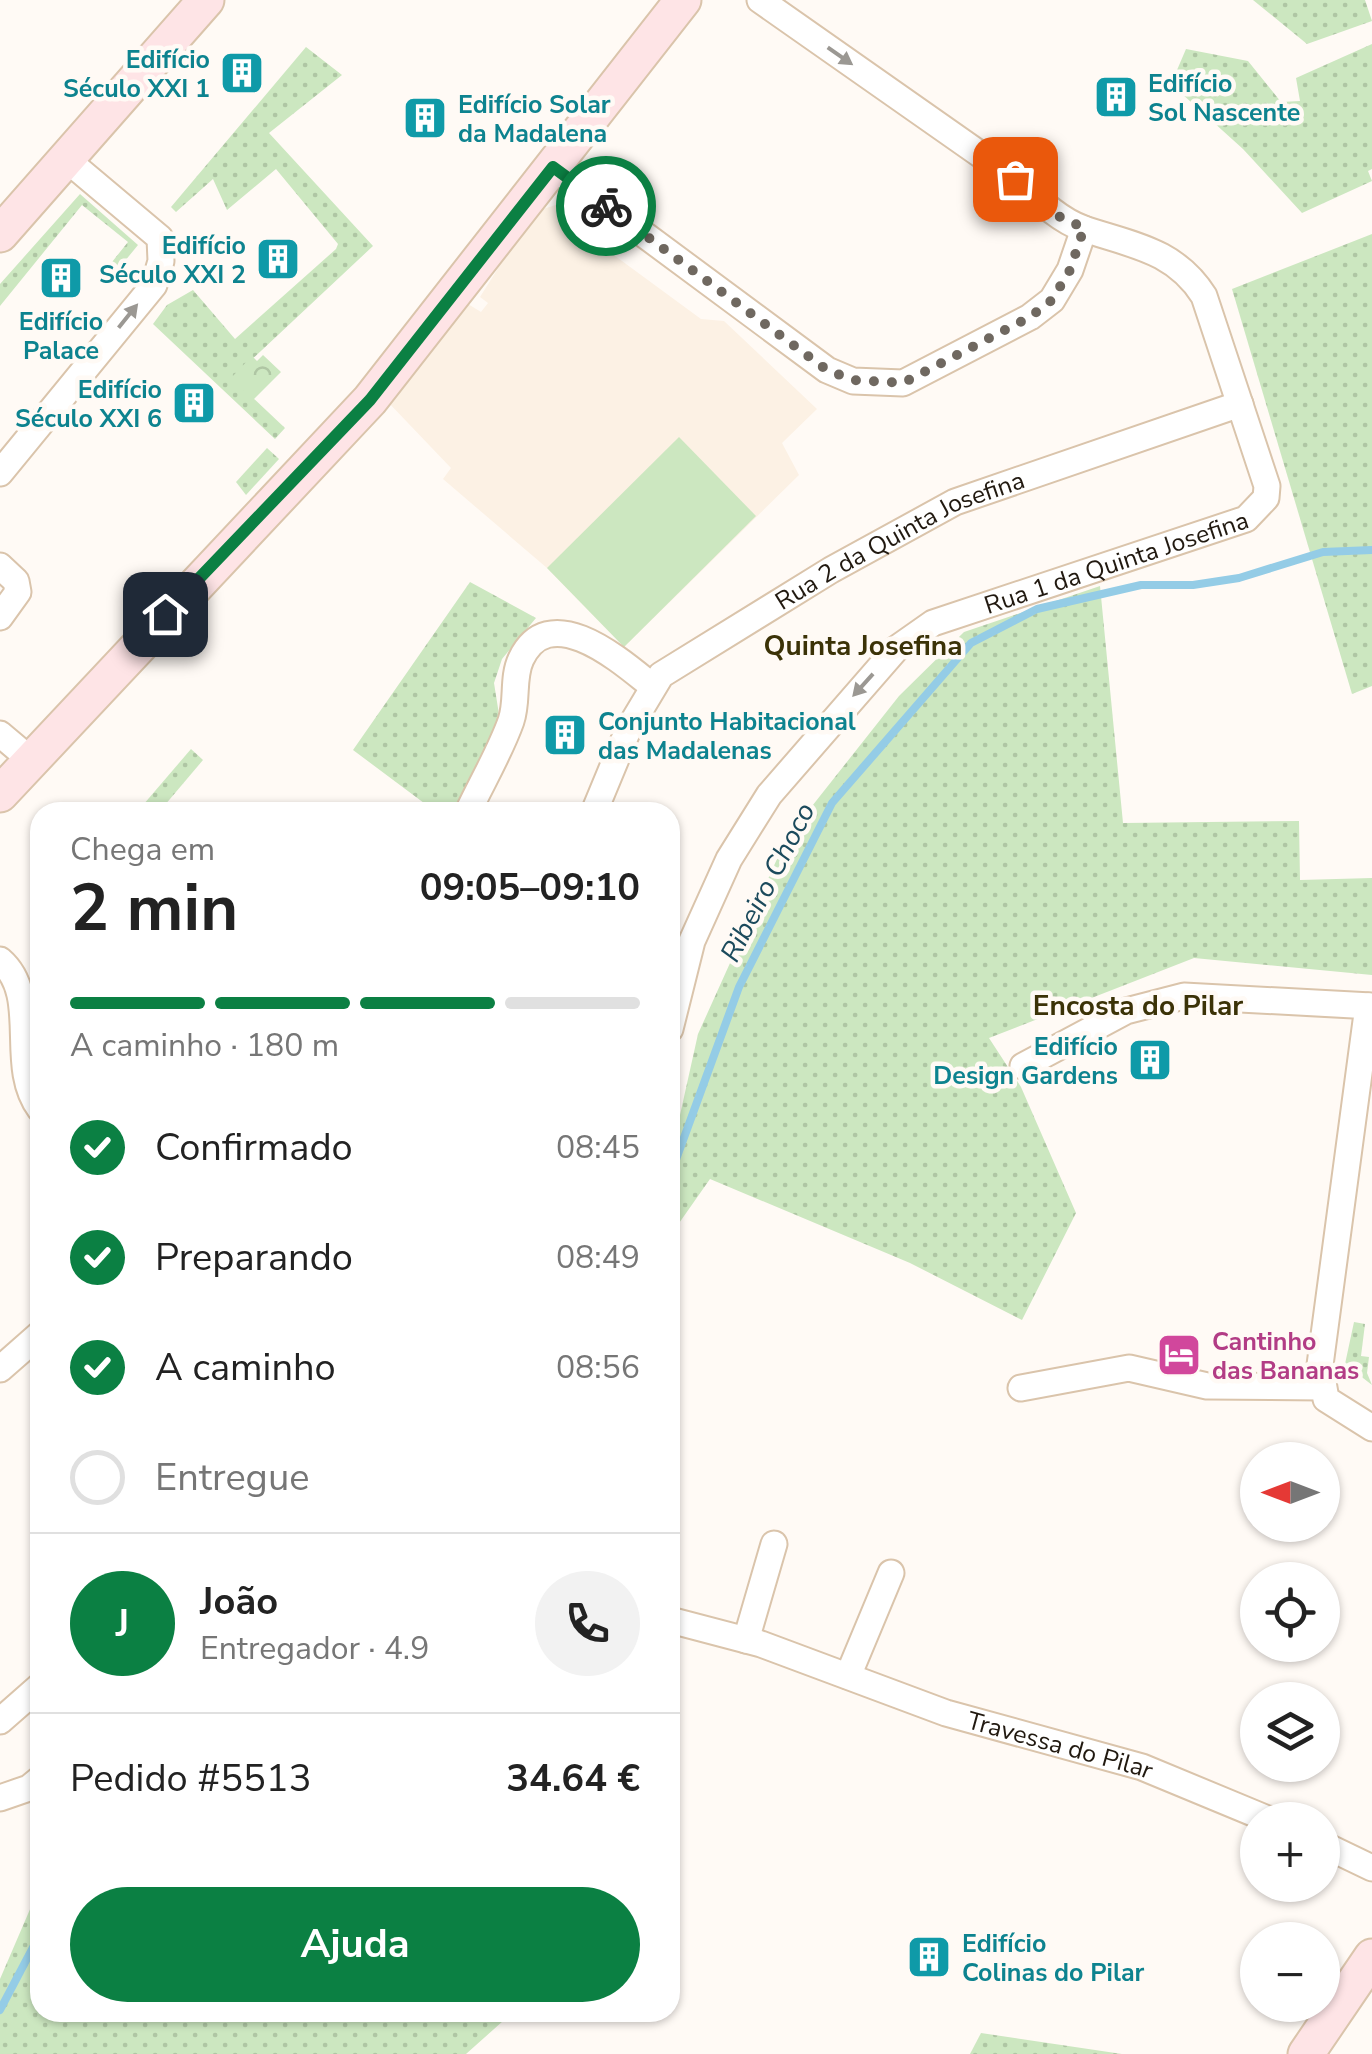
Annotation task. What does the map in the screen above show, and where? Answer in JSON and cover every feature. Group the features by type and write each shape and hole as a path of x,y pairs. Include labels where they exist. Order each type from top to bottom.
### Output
{"street":[{"path":"0,234 206,0"},
{"path":"0,794 370,400 683,0"},
{"path":"760,0 1021,183 1058,216 1084,228 1144,245 1192,277 1204,296 1240,404"},
{"path":"0,473 154,285 161,261 160,238 66,160"},
{"path":"553,167 827,370 853,380 903,383 1043,308 1070,270 1084,228"},
{"name":"Rua 2 da Quinta Josefina","path":"599,802 652,686 662,675 768,608 955,502 1240,404"},
{"name":"Rua 1 da Quinta Josefina","path":"680,989 692,941 728,859 769,795 896,649 933,623 1246,519 1266,498 1267,486 1240,404"},
{"path":"0,566 16,581 18,592 0,617"},
{"path":"473,802 512,719 520,661 531,644 550,636 574,635 607,650 652,686"},
{"path":"0,734 32,761"},
{"path":"0,960 18,980 24,1066 30,1094"},
{"path":"1023,1066 1126,1011 1184,996 1370,1006 1321,1388 1335,1406 1372,1428"},
{"path":"0,1369 30,1343"},
{"path":"1021,1388 1129,1368 1207,1386 1321,1388"},
{"path":"746,1640 774,1544"},
{"path":"848,1676 891,1572"},
{"name":"Travessa do Pilar","path":"680,1623 746,1640 946,1713 1142,1768 1240,1808"},
{"path":"0,1721 30,1695"},
{"path":"0,1798 30,1787"},
{"path":"1340,1853 1372,1868"},
{"path":"1306,2054 1372,1957"}],"shaded area":[{"path":"562,203 588,214 618,236 607,250 701,319 724,321 817,409 782,443 799,475 624,647 547,568 443,479 451,468 386,400 468,304 481,312 488,303 480,297 502,262 543,209"}],"green space":[{"path":"1253,0 1365,0 1372,21 1307,44"},
{"path":"1372,44 1372,169 1368,171 1372,181 1302,213 1243,149 1171,84 1186,49 1248,61 1281,102 1300,101 1296,78"},
{"path":"306,47 342,75 269,133 373,246 232,378 285,428 275,439 153,324 167,305 193,290 235,339 336,249 338,244 276,169 227,210 213,179 176,212 171,207"},
{"path":"80,194 138,245 111,278 104,272 128,242 82,205 0,306 0,284"},
{"path":"1372,234 1372,686 1352,694 1232,289"},
{"path":"263,355 281,372 253,400 231,378 252,356 257,361"},
{"path":"679,437 756,516 624,647 547,568"},
{"path":"267,448 279,459 246,495 236,482"},
{"path":"470,582 536,618 502,659 494,683 501,727 464,802 423,802 353,750"},
{"path":"1100,586 1123,823 1299,821 1300,880 1372,878 1372,975 1194,958 989,1038 1021,1087 1076,1213 1022,1320 910,1263 710,1179 680,1222 680,1115 698,1034 786,839 899,696 964,632"},
{"path":"191,749 203,760 167,802 146,802"},
{"path":"1354,1322 1365,1324 1361,1356 1369,1357 1367,1373 1372,1385 1345,1364"},
{"path":"30,1909 30,2022 502,2022 466,2054 0,2054 0,1979"},
{"path":"981,2033 1122,2054 970,2054"}],"waterway":[{"name":"Ribeiro Choco","path":"680,1149 739,987 832,803 971,643 1037,609 1141,585 1193,585 1239,578 1323,552 1372,550"},
{"name":"Ribeiro Choco","path":"0,2010 30,1953"}],"way so far":[{"path":"606,206 827,370 853,380 903,383 1030,317 1052,300 1070,270 1084,228 1058,216 1015,179"}],"place":[{"name":"Edifício Século XXI 1","path":"242,73"},
{"name":"Edifício Sol Nascente","path":"1116,97"},
{"name":"Edifício Solar da Madalena","path":"425,118"},
{"name":"Edifício Século XXI 2","path":"278,259"},
{"name":"Edifício Palace","path":"61,278"},
{"name":"Edifício Século XXI 6","path":"194,403"},
{"name":"Conjunto Habitacional das Madalenas","path":"565,735"},
{"name":"Edifício Design Gardens","path":"1150,1060"},
{"name":"Cantinho das Bananas","path":"1179,1355"},
{"name":"Edifício Colinas do Pilar","path":"929,1957"}],"district":[{"name":"Quinta Josefina","path":"863,645"},
{"name":"Encosta do Pilar","path":"1138,1005"}],"route":[{"path":"165,614 370,400 553,167 606,206"}]}
